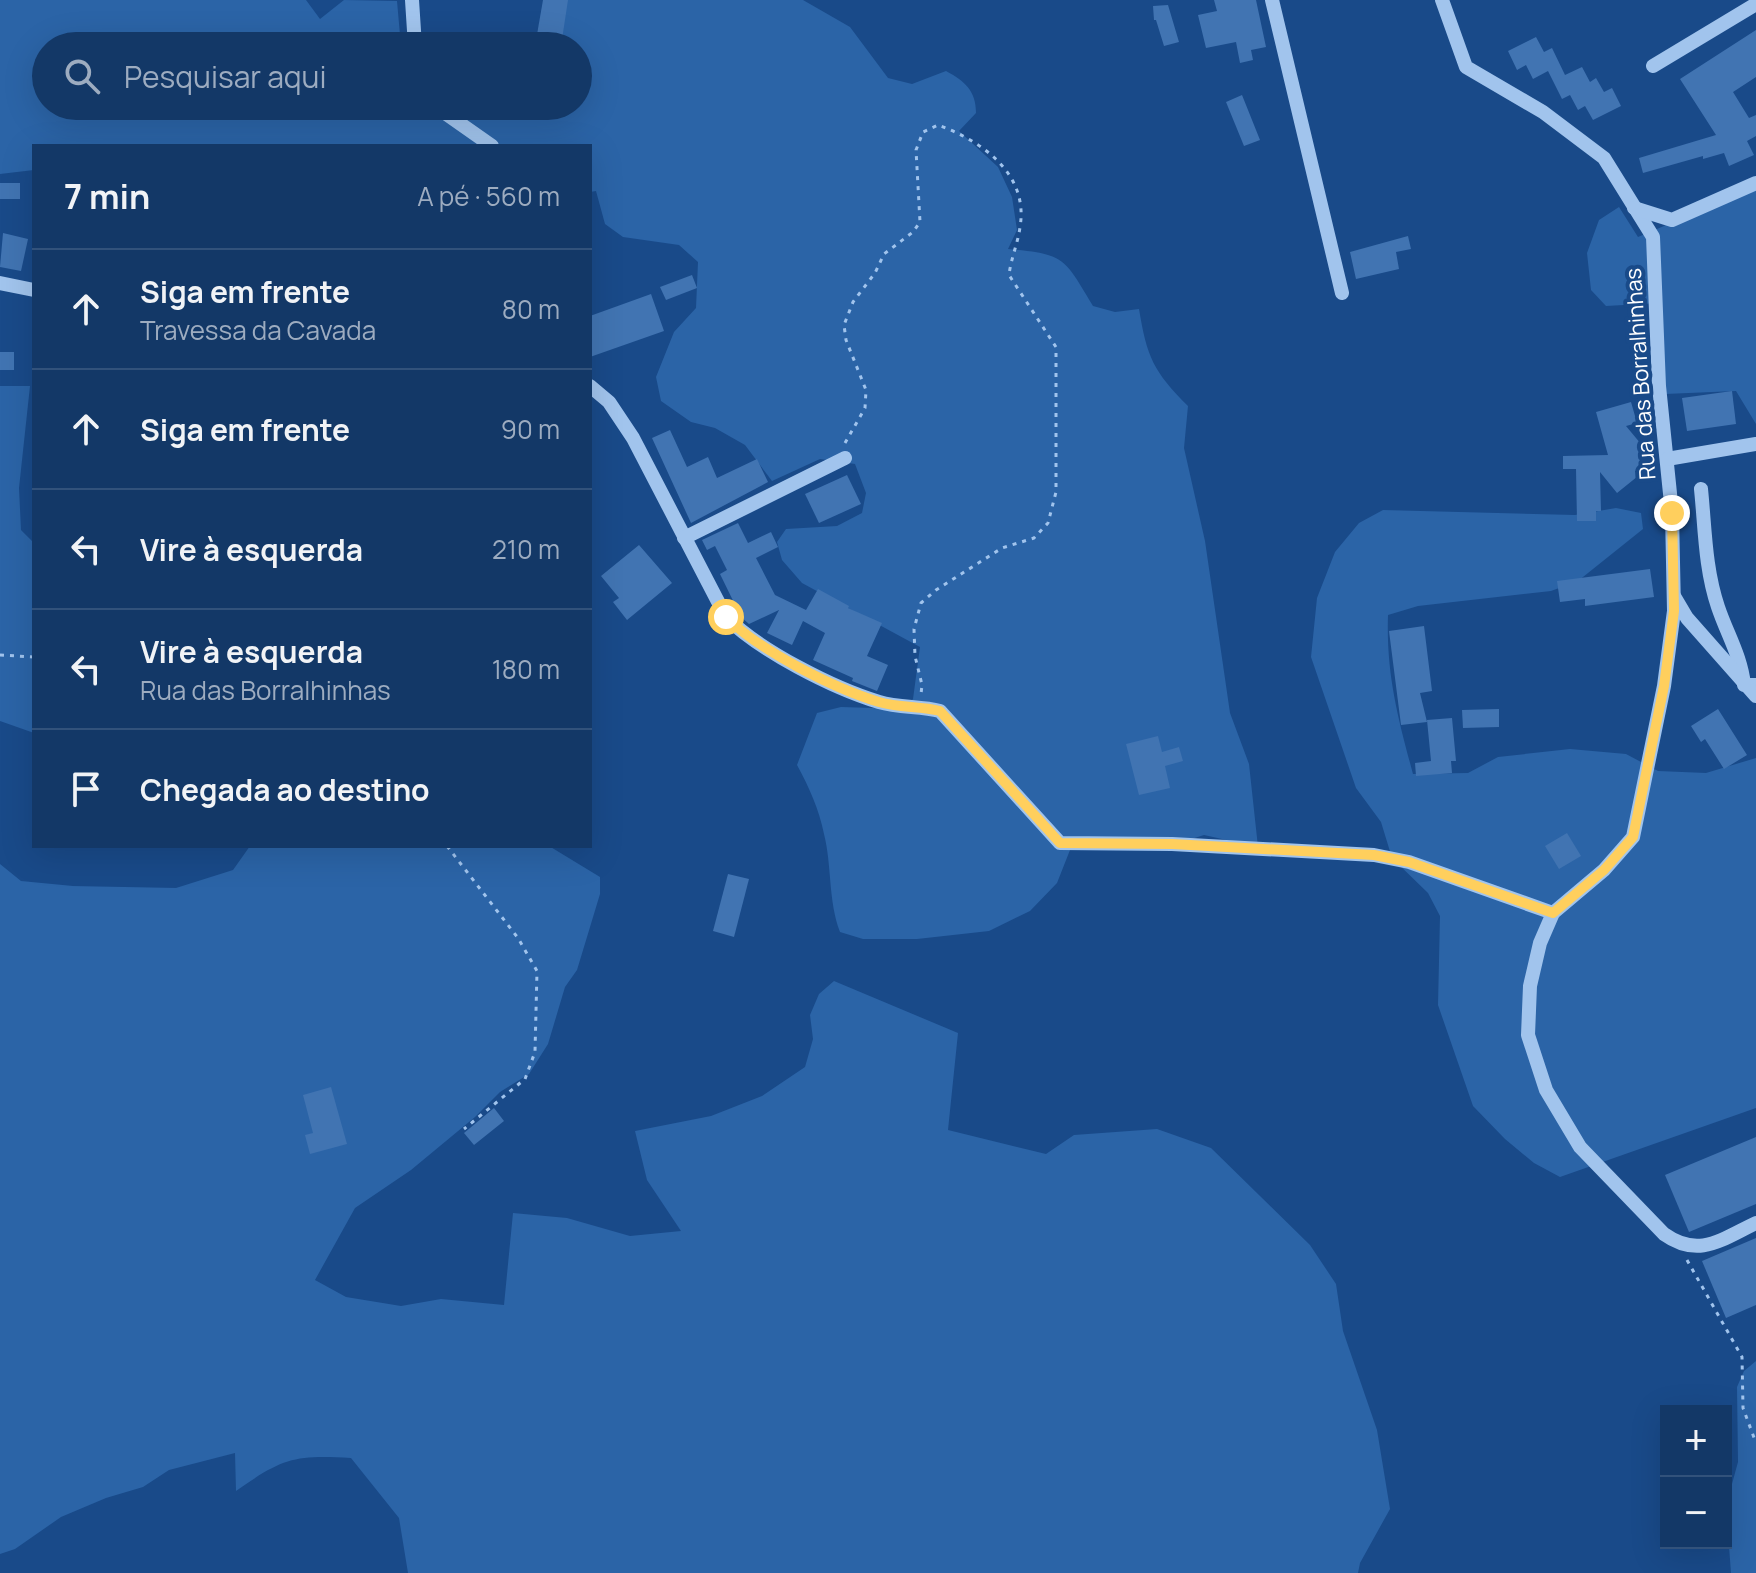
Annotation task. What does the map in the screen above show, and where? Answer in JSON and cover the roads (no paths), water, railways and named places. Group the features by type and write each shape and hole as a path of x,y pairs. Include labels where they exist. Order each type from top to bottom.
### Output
{"street":[{"path":"412,0 414,32"},
{"path":"1272,0 1342,293"},
{"name":"Rua das Borralhinhas","path":"1442,0 1466,67 1543,112 1604,158 1653,237 1659,386 1672,513 1674,611 1664,686 1633,837 1604,870 1553,913 1540,943 1530,986 1528,1035 1546,1090 1580,1147 1664,1234 1677,1243 1694,1248 1756,1223"},
{"path":"1653,66 1756,4"},
{"path":"455,120 489,144"},
{"path":"1634,208 1672,220 1756,183"},
{"path":"0,283 32,290"},
{"path":"592,388 609,402 633,438 726,617 743,634 825,680 879,702 940,711 1060,843 1172,844 1374,855 1409,862 1553,913"},
{"path":"1667,459 1756,444"},
{"path":"684,538 845,458"},
{"path":"1701,489 1708,569 1718,607 1756,696"},
{"path":"1673,596 1687,618 1750,685"}]}
